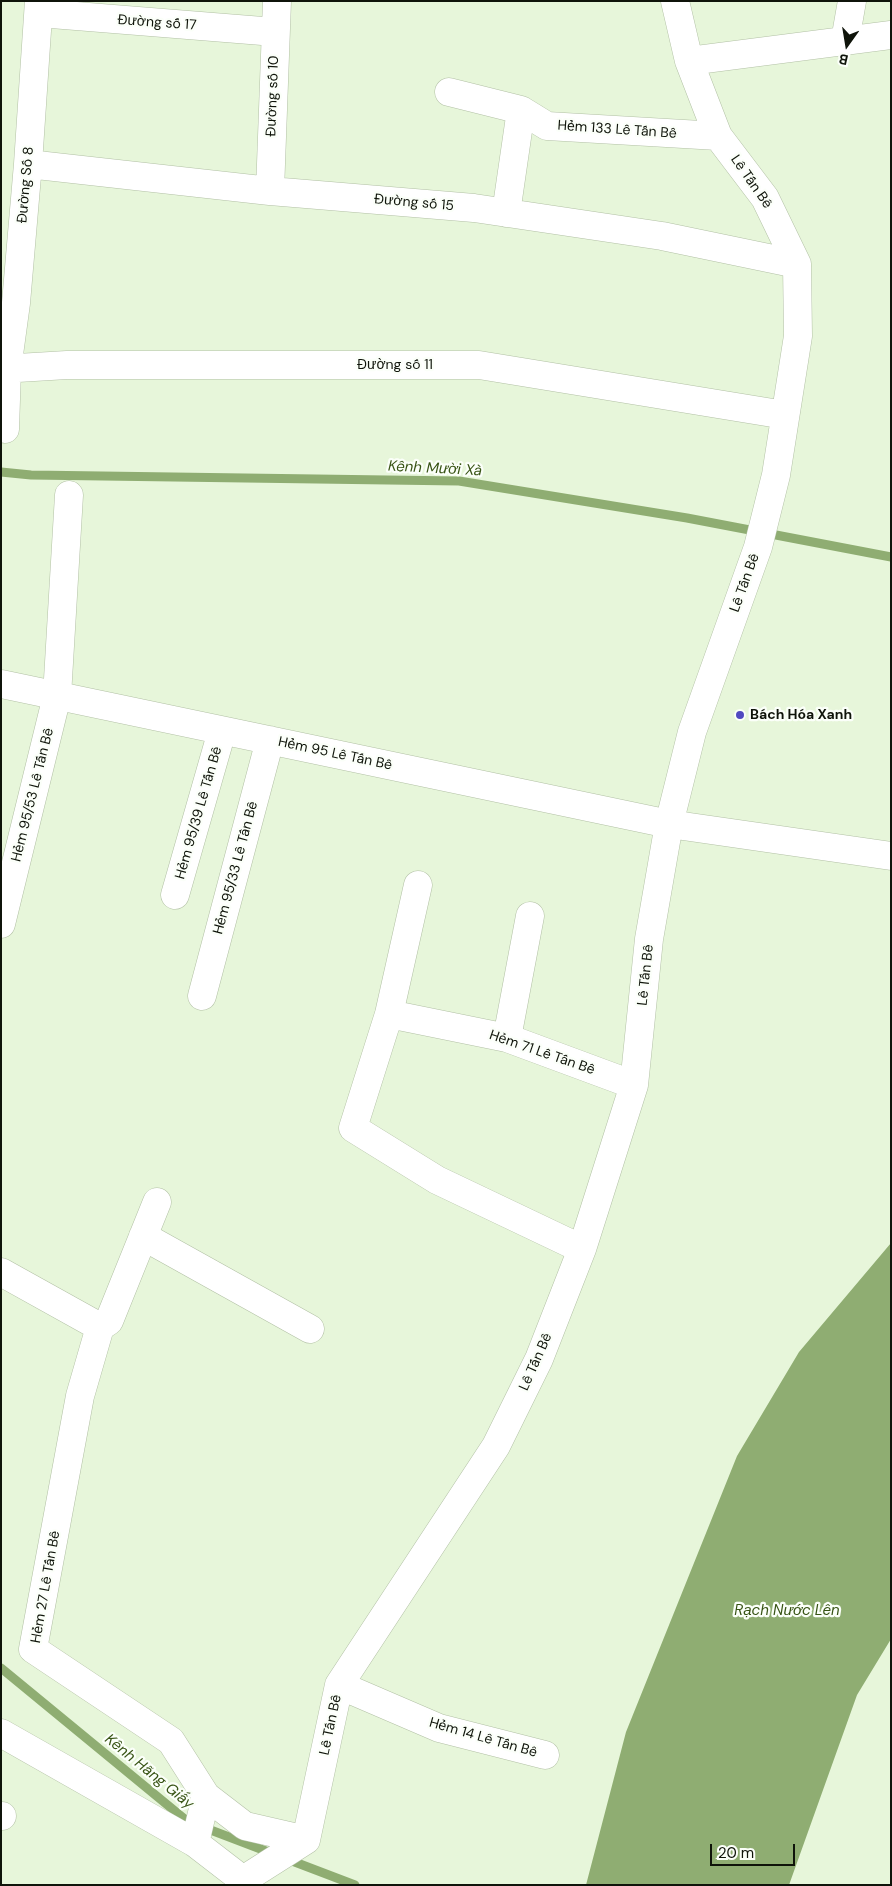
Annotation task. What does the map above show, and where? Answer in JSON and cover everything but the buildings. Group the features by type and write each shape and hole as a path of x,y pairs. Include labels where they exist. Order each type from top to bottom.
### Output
{"street":[{"name":"Đường số 10","path":"270,191 277,1"},
{"name":"Lê Tấn Bê","path":"306,1840 339,1685 496,1446 539,1359 582,1249 634,1085 649,939 669,824 692,732 758,547 776,475 798,336 797,264 765,198 718,136 689,62 676,1"},
{"path":"845,42 852,1"},
{"name":"Đường số 17","path":"39,7 275,32"},
{"name":"Đường Số 8","path":"5,429 4,369 9,301 28,164 39,7"},
{"path":"689,62 891,35"},
{"name":"Hẻm 133 Lê Tấn Bê","path":"449,92 521,110 547,126 718,136"},
{"path":"506,213 521,110"},
{"name":"Đường số 15","path":"28,164 270,191 474,208 662,236 797,264"},
{"name":"Đường số 11","path":"4,369 67,365 479,365 785,415"},
{"name":"Hẻm 95/53 Lê Tấn Bê","path":"1,924 58,696 69,495"},
{"name":"Hẻm 95 Lê Tấn Bê","path":"1,684 669,824 891,856"},
{"name":"Hẻm 95/39 Lê Tấn Bê","path":"175,895 222,731"},
{"name":"Hẻm 95/33 Lê Tấn Bê","path":"202,996 270,740"},
{"path":"418,886 388,1014 352,1128 437,1180 582,1249"},
{"path":"507,1038 530,916"},
{"name":"Hẻm 71 Lê Tấn Bê","path":"388,1014 507,1038 634,1085"},
{"name":"Hẻm 27 Lê Tấn Bê","path":"157,1202 109,1321 100,1327 80,1396 33,1649 171,1741 201,1820 245,1826 306,1840"},
{"path":"144,1236 310,1329"},
{"path":"1,1272 100,1327"},
{"name":"Hẻm 14 Lê Tấn Bê","path":"339,1685 439,1728 545,1755"},
{"path":"1,1733 201,1820 241,1883 306,1840"}],"water":[{"name":"Rạch Nước Lên","path":"891,1243 891,1639 857,1695 789,1885 586,1885 626,1732 737,1456 799,1352"}],"waterway":[{"name":"Kênh Mười Xà","path":"1,472 31,475 459,481 687,518 891,557"},
{"name":"Kênh Hãng Giấy","path":"1,1668 187,1821 355,1885"}],"place":[{"name":"Bách Hóa Xanh","path":"740,715"}]}
